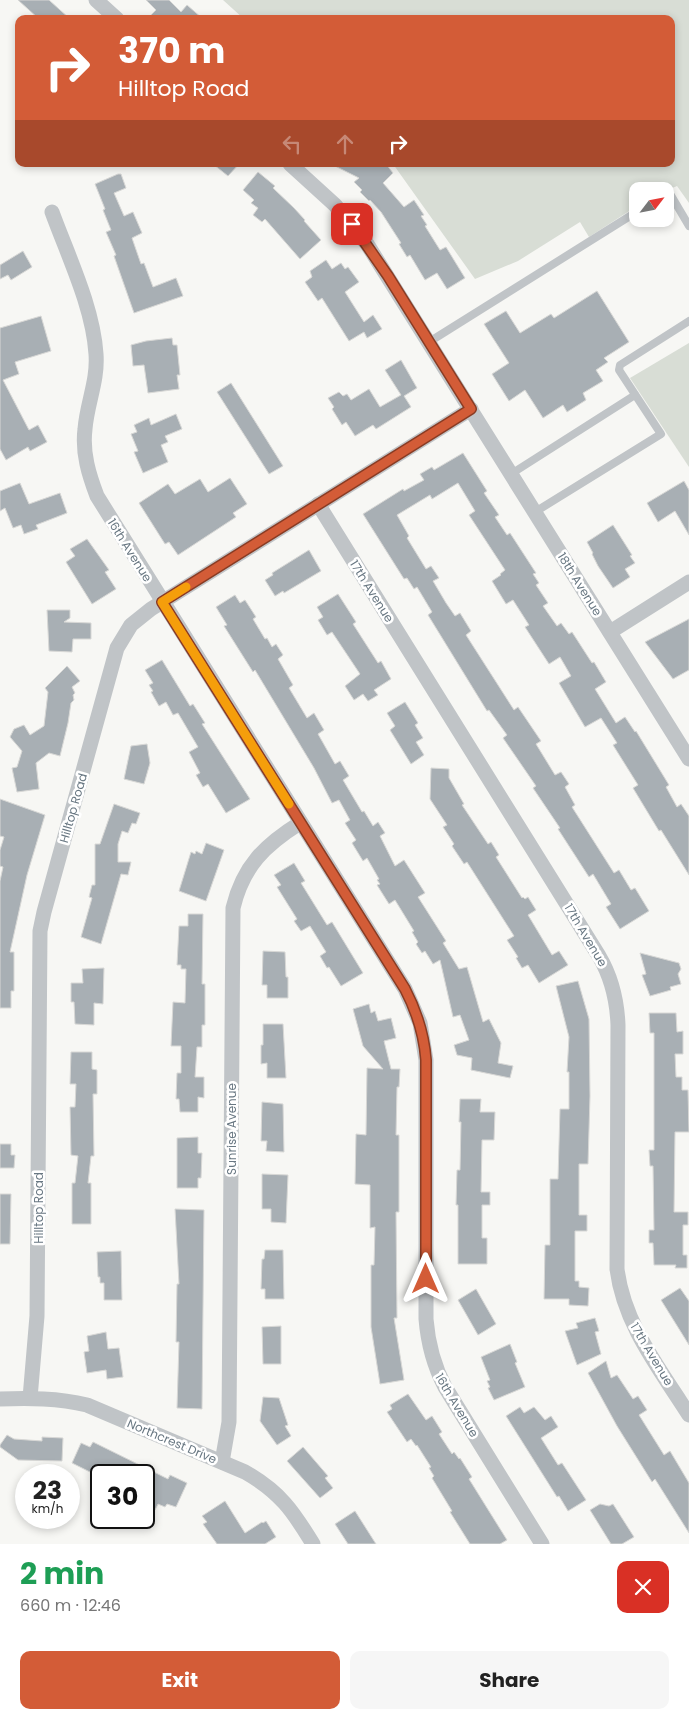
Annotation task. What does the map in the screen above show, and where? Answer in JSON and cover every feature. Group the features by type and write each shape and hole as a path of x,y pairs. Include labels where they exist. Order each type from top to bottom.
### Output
{"street":[{"path":"96,0 113,15"},
{"name":"18th Avenue","path":"293,167 319,189 352,224 372,252 689,759"},
{"name":"16th Avenue","path":"52,212 88,309 94,335 96,369 94,389 85,429 86,461 97,496 405,989 420,1024 426,1060 426,1319 428,1342 435,1368 445,1387 542,1544"},
{"name":"Hilltop Road","path":"30,1398 37,1316 40,930 117,648 130,626 140,616 471,409"},
{"name":"17th Avenue","path":"318,504 600,956 610,978 616,1000 618,1025 619,1280 625,1305 636,1331 689,1415"},
{"path":"610,632 689,582"},
{"name":"Sunrise Avenue","path":"222,1462 229,1422 233,908 240,884 253,862 272,842 300,823"},
{"name":"Northcrest Drive","path":"0,1399 69,1400 87,1405 246,1472 271,1489 292,1510 313,1544"}],"lane":[{"path":"674,200 689,226"},
{"path":"429,342 629,217"},
{"path":"535,512 661,434 619,370 620,365 689,321"},
{"path":"511,474 636,395"}],"shaded area":[{"path":"223,0 689,0 689,203 677,186 674,187 674,182 629,182 629,211 589,237 580,222 518,261 475,279 395,167 675,167 675,15 240,15"},
{"path":"689,343 689,467 630,378"}],"building":[{"path":"18,0 49,0 66,15 35,15"},
{"path":"146,0 169,0 181,12 187,5 198,15 151,15 156,10"},
{"path":"217,167 236,167 228,176"},
{"path":"337,167 388,167 393,173 383,183 404,207 414,200 424,215 421,216 427,225 425,226 440,250 446,247 465,278 447,289 437,273 425,280 410,255 407,257 399,244 401,243 381,212 360,192 362,190 354,182 359,178"},
{"path":"258,172 275,186 273,188 294,208 321,240 300,259 265,219 262,222 253,215 258,208 251,203 254,200 243,190"},
{"path":"121,174 126,188 114,193 124,216 133,212 142,233 132,238 141,264 144,263 153,287 176,278 183,296 134,313 114,256 116,255 106,232 111,230 95,184"},
{"path":"23,251 32,267 11,280 8,275 0,279 0,265"},
{"path":"326,260 332,269 341,263 345,269 348,267 359,282 345,292 364,322 373,315 382,329 367,338 364,332 349,341 322,298 318,301 305,282 312,277 310,271"},
{"path":"597,291 629,342 604,358 608,362 596,370 603,381 583,393 586,400 567,412 563,405 543,418 525,390 509,401 492,374 509,363 484,324 506,311 520,333 551,314 554,318"},
{"path":"41,316 51,351 15,362 19,374 3,380 29,430 38,425 47,442 30,451 28,447 6,460 0,449 0,328"},
{"path":"172,338 173,345 177,345 180,375 177,375 179,389 148,393 144,365 133,366 131,345"},
{"path":"401,360 417,388 404,396 411,407 376,429 373,425 355,436 346,422 342,425 332,409 334,407 328,398 339,392 343,396 347,394 351,400 369,389 380,407 401,395 385,370"},
{"path":"231,383 283,466 269,474 217,392"},
{"path":"176,414 182,429 165,436 168,442 161,445 168,462 143,473 134,452 138,451 131,434 137,432 134,425 149,418 151,425"},
{"path":"463,453 487,491 484,493 499,515 495,517 507,535 510,533 536,573 533,574 539,583 536,585 548,603 543,606 557,626 561,623 569,634 572,632 592,663 594,662 606,682 595,689 616,723 625,717 636,731 669,785 666,787 677,807 681,804 689,816 689,875 633,788 638,785 613,745 617,743 601,718 585,727 559,683 571,676 560,657 549,664 525,627 529,625 513,600 506,604 492,581 505,570 469,515 475,511 458,483 432,499 430,495 397,515 409,536 407,538 426,569 431,566 439,578 433,581 446,603 455,616 460,613 471,631 466,635 514,710 518,707 541,741 536,744 555,775 561,772 569,784 565,787 575,805 572,807 614,873 619,870 631,890 635,888 649,911 620,929 606,907 611,904 593,874 589,877 558,829 560,828 533,788 536,786 503,738 507,735 489,710 487,711 428,615 432,612 417,587 414,589 407,578 404,579 363,514 403,489 404,491 424,480 420,474 432,467 434,470"},
{"path":"230,478 247,504 233,513 236,517 178,555 169,542 165,544 139,503 168,484 175,494 200,479 208,492"},
{"path":"684,481 689,490 689,535 675,511 658,522 647,503"},
{"path":"20,483 29,504 60,493 67,513 36,525 38,529 24,534 21,525 13,528 5,508 0,511 0,491"},
{"path":"613,525 635,563 625,569 630,577 613,588 598,566 587,542"},
{"path":"87,539 109,570 105,572 116,589 92,604 66,562 75,556 70,549"},
{"path":"309,550 321,571 284,593 283,591 275,596 265,580 273,575 272,573"},
{"path":"338,594 356,622 353,624 378,663 381,661 391,679 374,690 378,695 368,701 363,694 354,700 345,686 360,674 332,632 327,635 318,620 323,617 317,607"},
{"path":"235,595 240,603 245,600 256,617 253,619 265,639 267,638 272,647 276,644 283,655 278,659 293,685 289,688 307,718 314,713 324,730 318,734 335,764 340,761 349,776 343,780 362,812 364,811 373,826 378,822 385,833 380,836 395,866 404,860 425,893 418,897 446,941 443,943 459,969 467,967 483,1022 489,1019 501,1043 498,1063 513,1066 510,1078 471,1070 472,1058 457,1055 454,1045 469,1040 460,1015 453,1017 440,960 433,964 425,951 422,953 416,944 418,942 412,932 414,931 395,900 389,904 377,885 380,884 377,880 379,879 367,858 363,861 352,843 356,840 345,823 350,820 339,800 332,803 314,768 255,670 253,672 224,626 227,625 216,607"},
{"path":"47,610 70,610 70,618 64,622 91,623 91,639 73,639 72,652 49,651"},
{"path":"689,619 689,670 673,679 645,642"},
{"path":"162,660 190,706 193,704 205,723 202,724 250,799 226,813 208,784 203,787 196,775 200,773 189,752 198,747 178,713 173,715 166,702 159,706 151,692 153,691 149,685 153,683 145,670"},
{"path":"67,666 80,681 72,687 75,693 73,695 74,700 71,703 60,756 49,753 36,763 39,789 17,792 12,768 17,767 22,751 10,737 14,729 24,725 30,735 44,726 48,692 45,688"},
{"path":"405,702 418,723 415,725 423,738 416,742 424,755 411,764 390,730 395,726 387,713"},
{"path":"147,744 150,763 144,784 124,779 131,746"},
{"path":"431,768 449,769 449,778 464,804 462,805 488,844 491,842 499,855 496,857 522,898 528,897 536,910 528,915 552,955 559,951 568,965 539,983 528,965 522,968 516,958 518,957 507,940 514,936 467,862 464,864 452,846 454,844 443,827 447,825 430,799"},
{"path":"0,799 45,815 27,875 10,952 14,952 14,991 11,991 11,1008 0,1008 0,881 3,867 0,866 0,850 4,837 0,836"},
{"path":"114,804 140,813 136,824 132,823 128,833 122,831 118,844 118,862 131,862 128,875 121,874 101,944 81,937 92,898 89,897 92,885 95,885 95,844 100,844"},
{"path":"206,843 224,850 206,901 179,891 191,852 195,854 196,851 202,854"},
{"path":"294,863 305,881 301,883 327,925 332,922 363,973 341,986 320,956 326,952 310,926 301,931 294,921 297,919 277,887 281,885 274,875"},
{"path":"188,914 203,914 202,984 205,984 205,1025 202,1025 202,1047 197,1047 195,1077 204,1077 204,1098 198,1097 198,1112 180,1112 179,1099 176,1099 177,1073 181,1073 181,1046 171,1046 173,1002 185,1003 186,969 181,969 181,965 177,965 179,926 188,926"},
{"path":"263,951 285,952 288,998 267,998 267,985 262,985"},
{"path":"640,953 679,963 681,969 678,974 681,984 670,987 671,990 650,996 642,975 646,974"},
{"path":"104,968 103,1004 94,1003 94,1025 75,1024 74,1002 71,1002 71,983 83,983 82,969"},
{"path":"578,981 589,1019 590,1096 588,1164 579,1164 579,1215 587,1215 587,1231 575,1231 575,1281 579,1281 579,1287 589,1288 588,1306 569,1305 569,1299 544,1299 545,1245 550,1245 550,1179 558,1179 560,1109 569,1109 569,1072 567,1072 569,1037 556,986"},
{"path":"369,1004 371,1013 375,1011 378,1021 391,1018 396,1038 384,1041 391,1069 400,1069 399,1087 397,1087 396,1135 399,1135 399,1212 396,1212 397,1318 394,1318 404,1380 380,1384 371,1327 371,1265 374,1265 375,1227 370,1228 370,1185 355,1184 356,1134 366,1135 367,1068 383,1069 363,1046 353,1009"},
{"path":"649,1013 676,1013 677,1032 683,1031 683,1054 675,1054 676,1077 682,1077 682,1090 688,1090 689,1132 675,1132 674,1212 688,1212 688,1225 683,1225 683,1255 687,1255 687,1268 675,1268 676,1265 654,1265 653,1243 649,1243 649,1230 654,1230 653,1166 650,1166 649,1150 654,1150 654,1033 650,1033"},
{"path":"263,1024 283,1024 286,1078 267,1078 267,1063 261,1064"},
{"path":"71,1052 92,1052 92,1069 97,1070 97,1094 93,1094 94,1156 91,1156 88,1183 91,1183 91,1224 72,1224 72,1183 75,1183 78,1156 71,1155 70,1107 75,1107 76,1084 70,1084"},
{"path":"460,1099 481,1099 480,1112 495,1112 494,1140 482,1140 481,1192 490,1192 490,1205 482,1205 482,1238 487,1238 487,1264 458,1264 458,1205 456,1205 457,1170 460,1170"},
{"path":"262,1102 283,1104 284,1152 266,1151 267,1141 261,1141"},
{"path":"198,1137 198,1153 202,1153 201,1178 198,1178 198,1188 177,1188 177,1138"},
{"path":"0,1144 11,1144 11,1155 15,1155 14,1168 0,1168"},
{"path":"262,1174 288,1175 286,1223 271,1222 271,1209 262,1209"},
{"path":"0,1194 11,1194 10,1244 0,1244"},
{"path":"175,1209 204,1210 202,1409 177,1408 179,1342 176,1342 177,1284 179,1284"},
{"path":"265,1250 283,1250 284,1299 265,1299 265,1289 261,1289 262,1259 264,1259"},
{"path":"121,1251 122,1300 104,1300 104,1283 100,1283 100,1277 98,1277 97,1252"},
{"path":"680,1288 689,1301 689,1345 661,1300"},
{"path":"476,1289 496,1324 478,1335 458,1300"},
{"path":"595,1318 599,1331 595,1332 601,1354 577,1365 565,1331 578,1328 576,1323"},
{"path":"281,1326 281,1364 263,1364 262,1327"},
{"path":"106,1332 108,1349 119,1348 123,1377 107,1379 106,1370 87,1373 84,1352 89,1351 87,1336"},
{"path":"510,1344 517,1362 515,1363 525,1387 494,1400 488,1388 490,1387 487,1381 490,1380 481,1357"},
{"path":"606,1361 611,1378 617,1375 633,1399 638,1396 647,1410 639,1415 664,1455 670,1451 689,1483 689,1533 655,1479 652,1482 617,1426 588,1373"},
{"path":"408,1394 426,1420 432,1416 442,1432 439,1434 452,1454 454,1452 460,1458 472,1477 469,1479 507,1540 500,1544 470,1544 432,1478 434,1476 429,1468 431,1467 417,1445 411,1439 407,1442 387,1412 392,1409 390,1405"},
{"path":"263,1397 279,1398 288,1425 285,1426 291,1436 277,1445 260,1421"},
{"path":"520,1407 524,1413 534,1407 545,1420 551,1416 558,1427 541,1438 558,1465 562,1463 586,1500 568,1511 559,1496 557,1497 506,1416"},
{"path":"7,1435 14,1439 42,1441 42,1437 63,1438 62,1461 18,1460 0,1447"},
{"path":"93,1442 138,1464 90,1464 90,1472 80,1467 80,1464 72,1463 81,1443 90,1447"},
{"path":"303,1447 328,1476 325,1478 333,1488 320,1498 287,1461"},
{"path":"155,1473 168,1479 170,1475 187,1483 176,1507 167,1504 165,1507 158,1504 155,1510"},
{"path":"225,1501 245,1533 266,1521 276,1537 265,1544 217,1544 203,1524 207,1522 202,1516"},
{"path":"600,1504 609,1506 613,1504 634,1537 622,1544 611,1544 590,1510"},
{"path":"355,1511 376,1544 348,1544 335,1524"}],"slow traffic":[{"path":"186,587 162,602 289,804"}],"route":[{"path":"352,224 388,276 471,409 162,602 405,989 413,1005 420,1024 426,1060 426,1279"}]}
